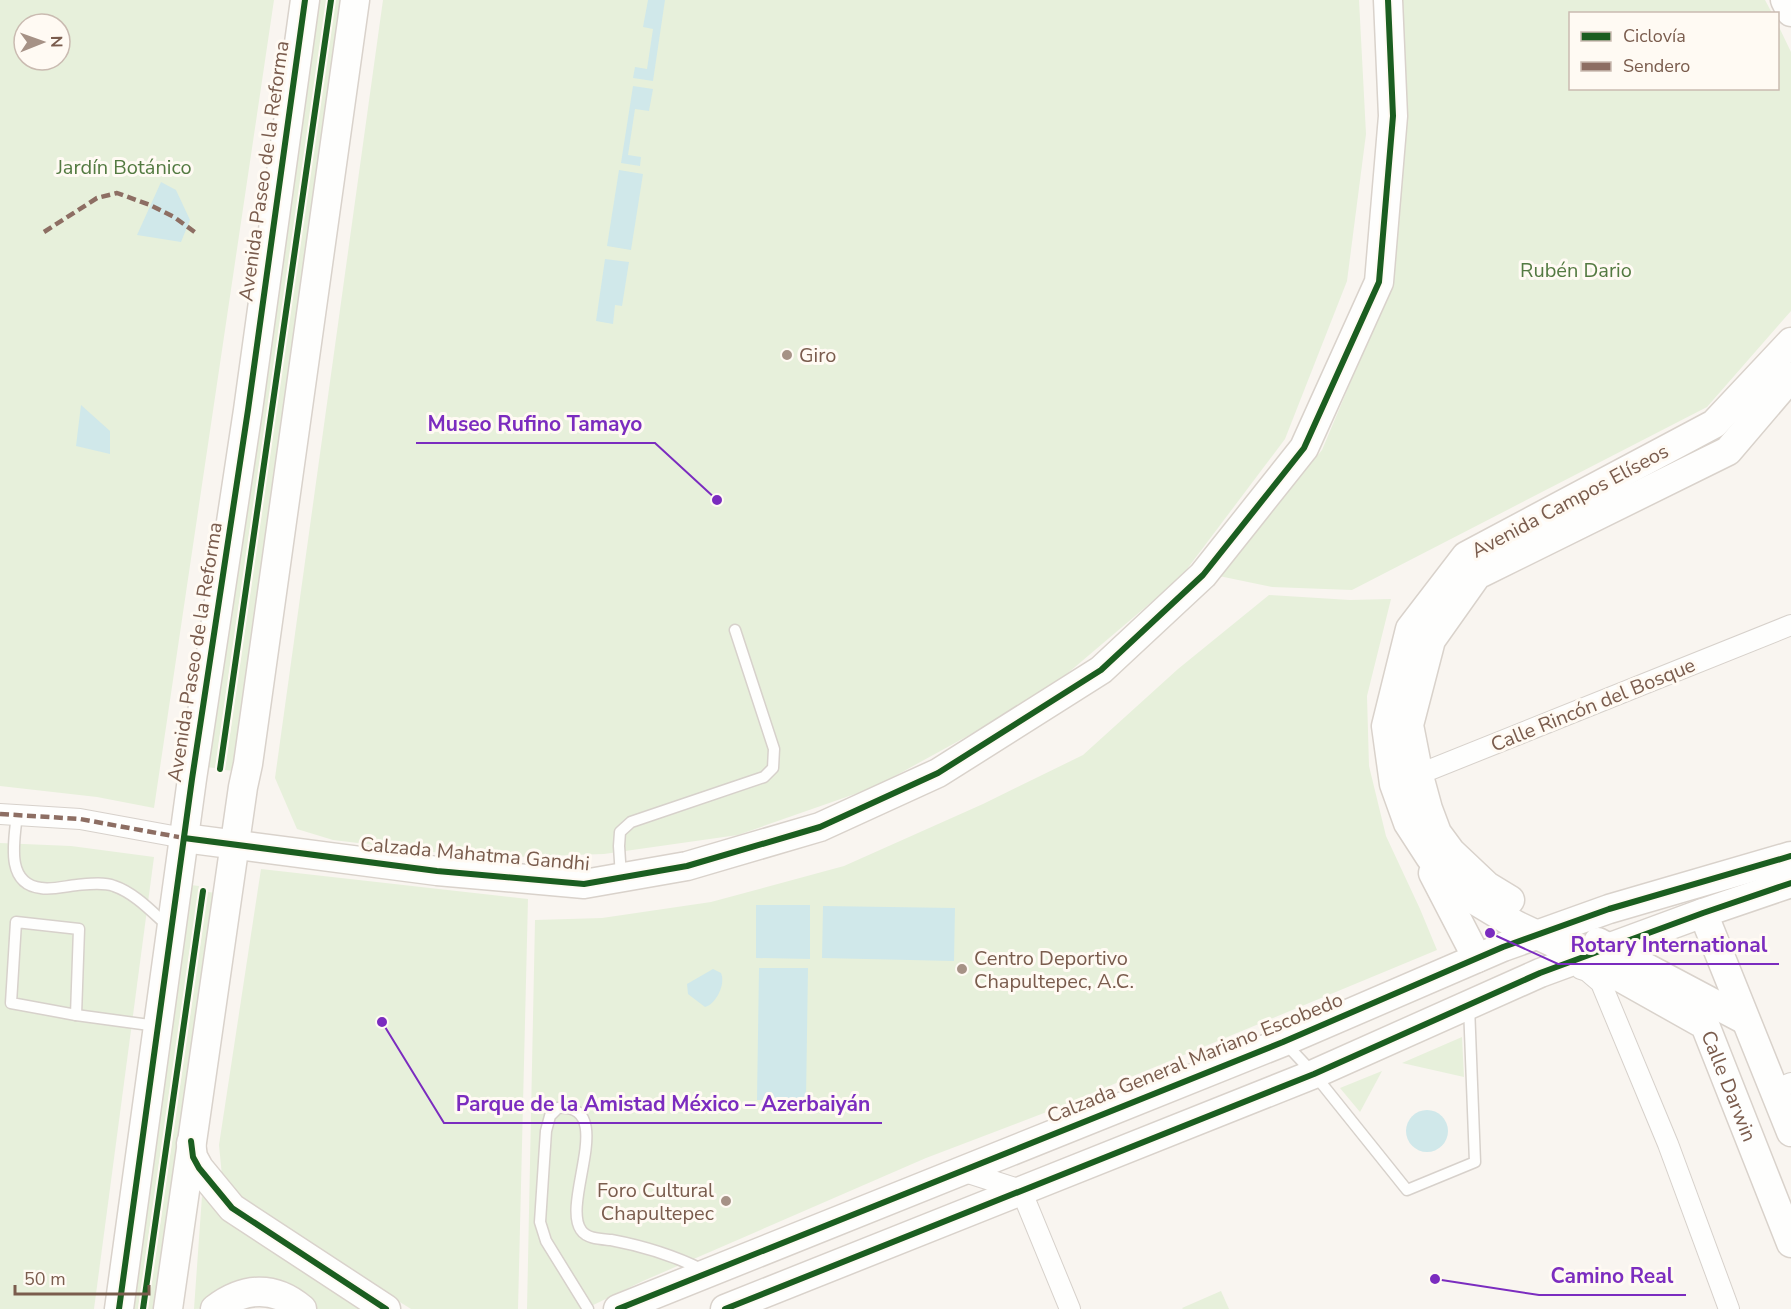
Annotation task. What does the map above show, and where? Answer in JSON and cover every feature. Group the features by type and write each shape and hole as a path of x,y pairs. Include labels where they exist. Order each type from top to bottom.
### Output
{"main road":[{"name":"Avenida Paseo de la Reforma","path":"118,1309 305,0"},
{"path":"168,1309 234,845 250,753 355,0"},
{"name":"Calzada Mahatma Gandhi","path":"184,838 437,871 584,884 687,866 820,827 938,773 1101,670 1203,575 1304,448 1379,282 1393,116 1388,0"},
{"path":"1785,0 1791,12"},
{"name":"Avenida Campos Elíseos","path":"1585,956 1535,935 1476,902 1447,878 1408,823 1406,780 1409,725 1431,640 1471,565 1663,467 1714,424 1791,342"},
{"name":"Avenida Campos Elíseos","path":"1663,467 1728,451 1791,377"},
{"name":"Avenida Campos Elíseos","path":"1406,780 1437,833 1451,852 1487,886 1524,908 1562,925 1585,956"},
{"path":"1408,823 1477,958"},
{"name":"Calzada General Mariano Escobedo","path":"618,1309 1283,1042 1535,935 1609,909 1791,856"},
{"path":"725,1309 1314,1074 1585,956 1791,883"},
{"name":"Calle Darwin","path":"1703,913 1745,1020 1782,1087 1791,1132"},
{"name":"Calle Darwin","path":"1585,956 1745,1020"},
{"name":"Calle Darwin","path":"1585,956 1705,1025 1791,1243"},
{"path":"191,1141 199,1168 232,1208 386,1309"},
{"path":"215,1309 237,1295 264,1291 292,1300 302,1309"}],"street":[{"name":"Calle Rincón del Bosque","path":"1406,780 1791,625"},
{"path":"8,815 80,819 184,838"},
{"path":"1585,956 1587,971 1601,983 1668,1144 1729,1309"},
{"path":"962,1171 1021,1190 1070,1309"}],"lane":[{"path":"621,878 620,832 631,822 764,777 772,768 774,749 735,630"},
{"path":"8,815 19,877 30,885 42,889 95,883 113,885 125,891 171,930"},
{"path":"76,1016 79,929 16,922 11,1003 76,1016 158,1026"},
{"path":"1283,1042 1314,1074 1407,1190 1475,1162 1469,1006"},
{"path":"588,1309 546,1241 540,1222 546,1131 550,1116 558,1108 569,1107 579,1112 585,1123 587,1138 577,1216 581,1230 590,1237 644,1247 672,1255 708,1273"}],"green space":[{"name":"Jardín Botánico","path":"0,0 274,0 154,808 97,797 0,786"},
{"path":"317,0 327,0 215,768 206,767"},
{"path":"335,0 344,0 234,771 225,770"},
{"path":"383,0 1359,0 1366,134 1347,281 1285,439 1181,577 1042,695 875,787 738,835 604,854 483,858 333,840 297,829 275,778"},
{"name":"Rubén Dario","path":"1399,0 1765,0 1771,12 1569,12 1569,90 1779,90 1779,27 1791,52 1791,311 1707,407 1352,590 1272,587 1219,576 1322,450 1393,281"},
{"name":"Centro Deportivo Chapultepec, A.C.","path":"1269,595 1350,600 1391,599 1367,696 1369,766 1386,836 1437,950 1044,1113 926,1158 643,1281 585,1309 527,1309 535,920 602,918 711,902 844,866 983,804 1083,755 1178,669"},
{"path":"0,843 71,846 154,857 94,1309 0,1309"},
{"path":"261,869 528,899 518,1309 411,1309 232,1197 222,1176 219,1145"},
{"path":"191,885 199,886 138,1309 129,1309"},
{"path":"208,892 216,893 155,1309 148,1309"},
{"path":"1462,1037 1464,1077 1402,1063"},
{"path":"1382,1071 1360,1112 1340,1088"},
{"path":"202,1196 226,1221 365,1309 316,1309 311,1303 194,1309"},
{"path":"1221,1291 1229,1309 1182,1308"}],"water":[{"path":"648,0 665,0 653,81 633,78 635,67 647,69 653,29 643,27"},
{"path":"633,86 653,89 649,111 635,109 628,155 641,157 640,166 621,163"},
{"path":"619,170 643,174 631,250 607,246"},
{"path":"161,182 176,190 190,220 181,242 137,235"},
{"path":"605,259 629,262 622,306 615,305 613,324 596,321"},
{"path":"81,405 110,431 110,454 76,446"},
{"path":"756,905 810,905 810,959 756,958"},
{"path":"823,906 955,908 954,961 822,958"},
{"path":"759,968 808,968 806,1100 757,1100"},
{"path":"713,969 721,973 721,988 713,1002 705,1007 688,994 687,984"},
{"path":"1427,1110 1442,1116 1448,1131 1442,1146 1427,1152 1412,1146 1406,1131 1412,1116"}],"marked path":[{"path":"44,232 97,198 117,193 174,217 196,233"},
{"path":"0,814 80,819 184,838"}],"cycle path":[{"path":"119,1309 192,779 248,410 305,0"},
{"path":"220,769 331,0"},
{"path":"184,838 437,871 584,884 687,866 820,827 938,773 1101,670 1203,575 1304,448 1379,282 1393,116 1388,0"},
{"path":"618,1309 1283,1042 1503,947 1609,909 1791,856"},
{"path":"725,1309 1314,1074 1540,973 1791,883"},
{"path":"143,1309 203,891"},
{"path":"191,1141 193,1157 199,1168 232,1208 386,1309"}],"place":[{"name":"Giro","path":"787,355"},
{"name":"Museo Rufino Tamayo","path":"717,500"},
{"name":"Rotary International","path":"1490,933"},
{"name":"Centro Deportivo Chapultepec, A.C.","path":"962,969"},
{"name":"Parque de la Amistad México – Azerbaiyán","path":"382,1022"},
{"name":"Foro Cultural Chapultepec","path":"726,1201"},
{"name":"Camino Real","path":"1435,1279"}]}
